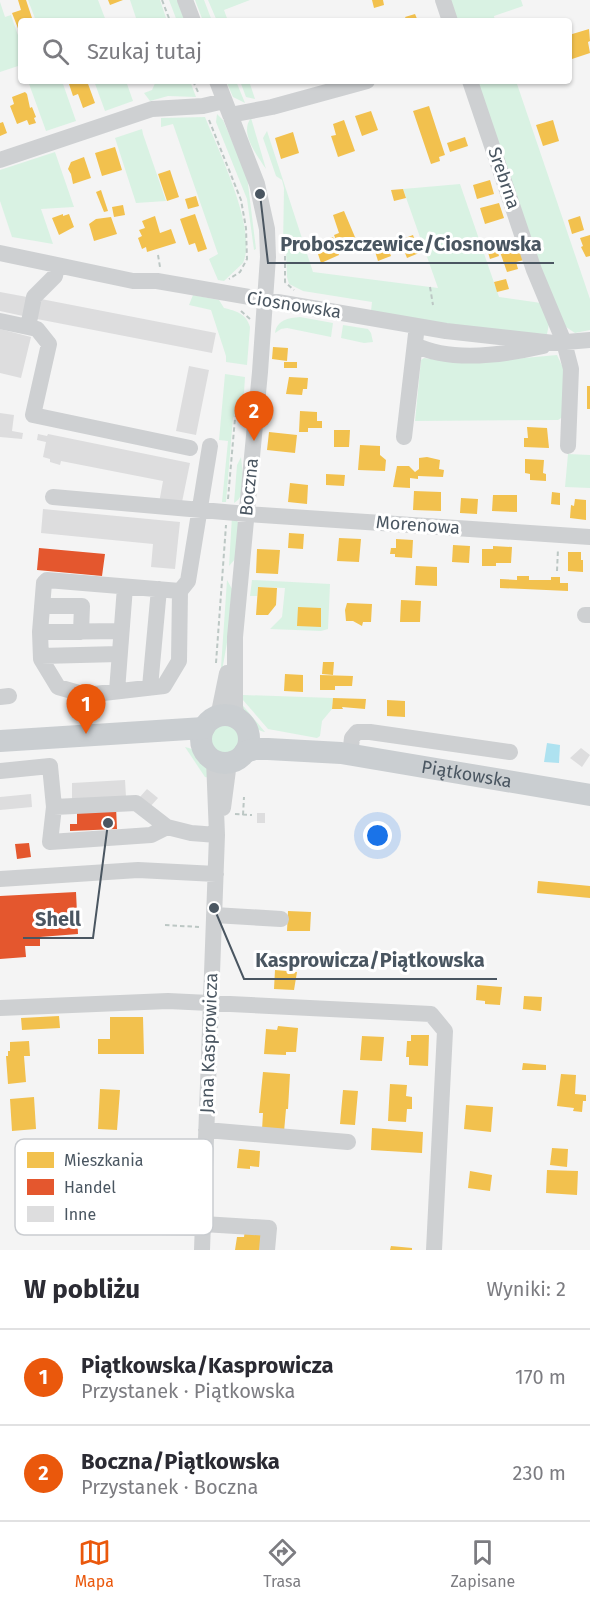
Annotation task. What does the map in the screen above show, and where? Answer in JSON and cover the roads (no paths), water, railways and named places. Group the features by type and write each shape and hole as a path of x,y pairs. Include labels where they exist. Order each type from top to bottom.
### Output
{"main road":[{"name":"Piątkowska","path":"0,741 47,736 112,734 225,740 262,749 346,754 590,795"}],"street":[{"path":"185,0 193,18"},
{"path":"443,0 449,18"},
{"name":"Boczna","path":"218,84 251,166 263,206 268,257 235,636 235,706 225,740"},
{"path":"0,160 152,109 278,105 356,84"},
{"name":"Srebrna","path":"471,84 559,343 571,369 568,446"},
{"name":"Ciosnowska","path":"0,253 133,281 157,281 464,334 559,343 590,340"},
{"path":"28,327 34,297 55,276 57,266"},
{"path":"0,321 38,329 49,344 33,415 189,448"},
{"path":"404,437 417,326"},
{"path":"415,345 429,352 445,355 510,354 559,343"},
{"path":"180,591 47,580 44,583 42,606 41,657 58,687 86,694 164,686 180,661 180,591 188,581 210,446"},
{"name":"Morenowa","path":"53,497 247,514 590,537"},
{"path":"117,691 125,586"},
{"path":"150,687 159,589"},
{"path":"42,606 82,606 81,632"},
{"path":"40,632 121,631"},
{"path":"41,657 119,654"},
{"path":"346,754 357,732 510,752"},
{"name":"Jana Kasprowicza","path":"206,1139 216,874 225,740"},
{"path":"0,771 50,766 54,807 50,842 151,835 166,826"},
{"path":"54,807 136,803 166,826 191,833 218,835"},
{"path":"0,879 138,870 216,874"},
{"path":"214,921 281,919"},
{"path":"0,1008 168,1001 431,1014 445,1031 434,1250"},
{"path":"206,1130 348,1142"},
{"path":"213,1226 269,1228 267,1250"},
{"name":"Jana Kasprowicza","path":"202,1250 203,1235"}],"water":[{"path":"547,743 560,745 559,763 544,762"}],"place":[{"name":"Proboszczewice/Ciosnowska","path":"260,194"},
{"name":"Boczna/Piątkowska","path":"254,441"},
{"name":"Piątkowska/Kasprowicza","path":"86,734"},
{"name":"Shell","path":"108,823"},
{"name":"Kasprowicza/Piątkowska","path":"214,908"}]}
